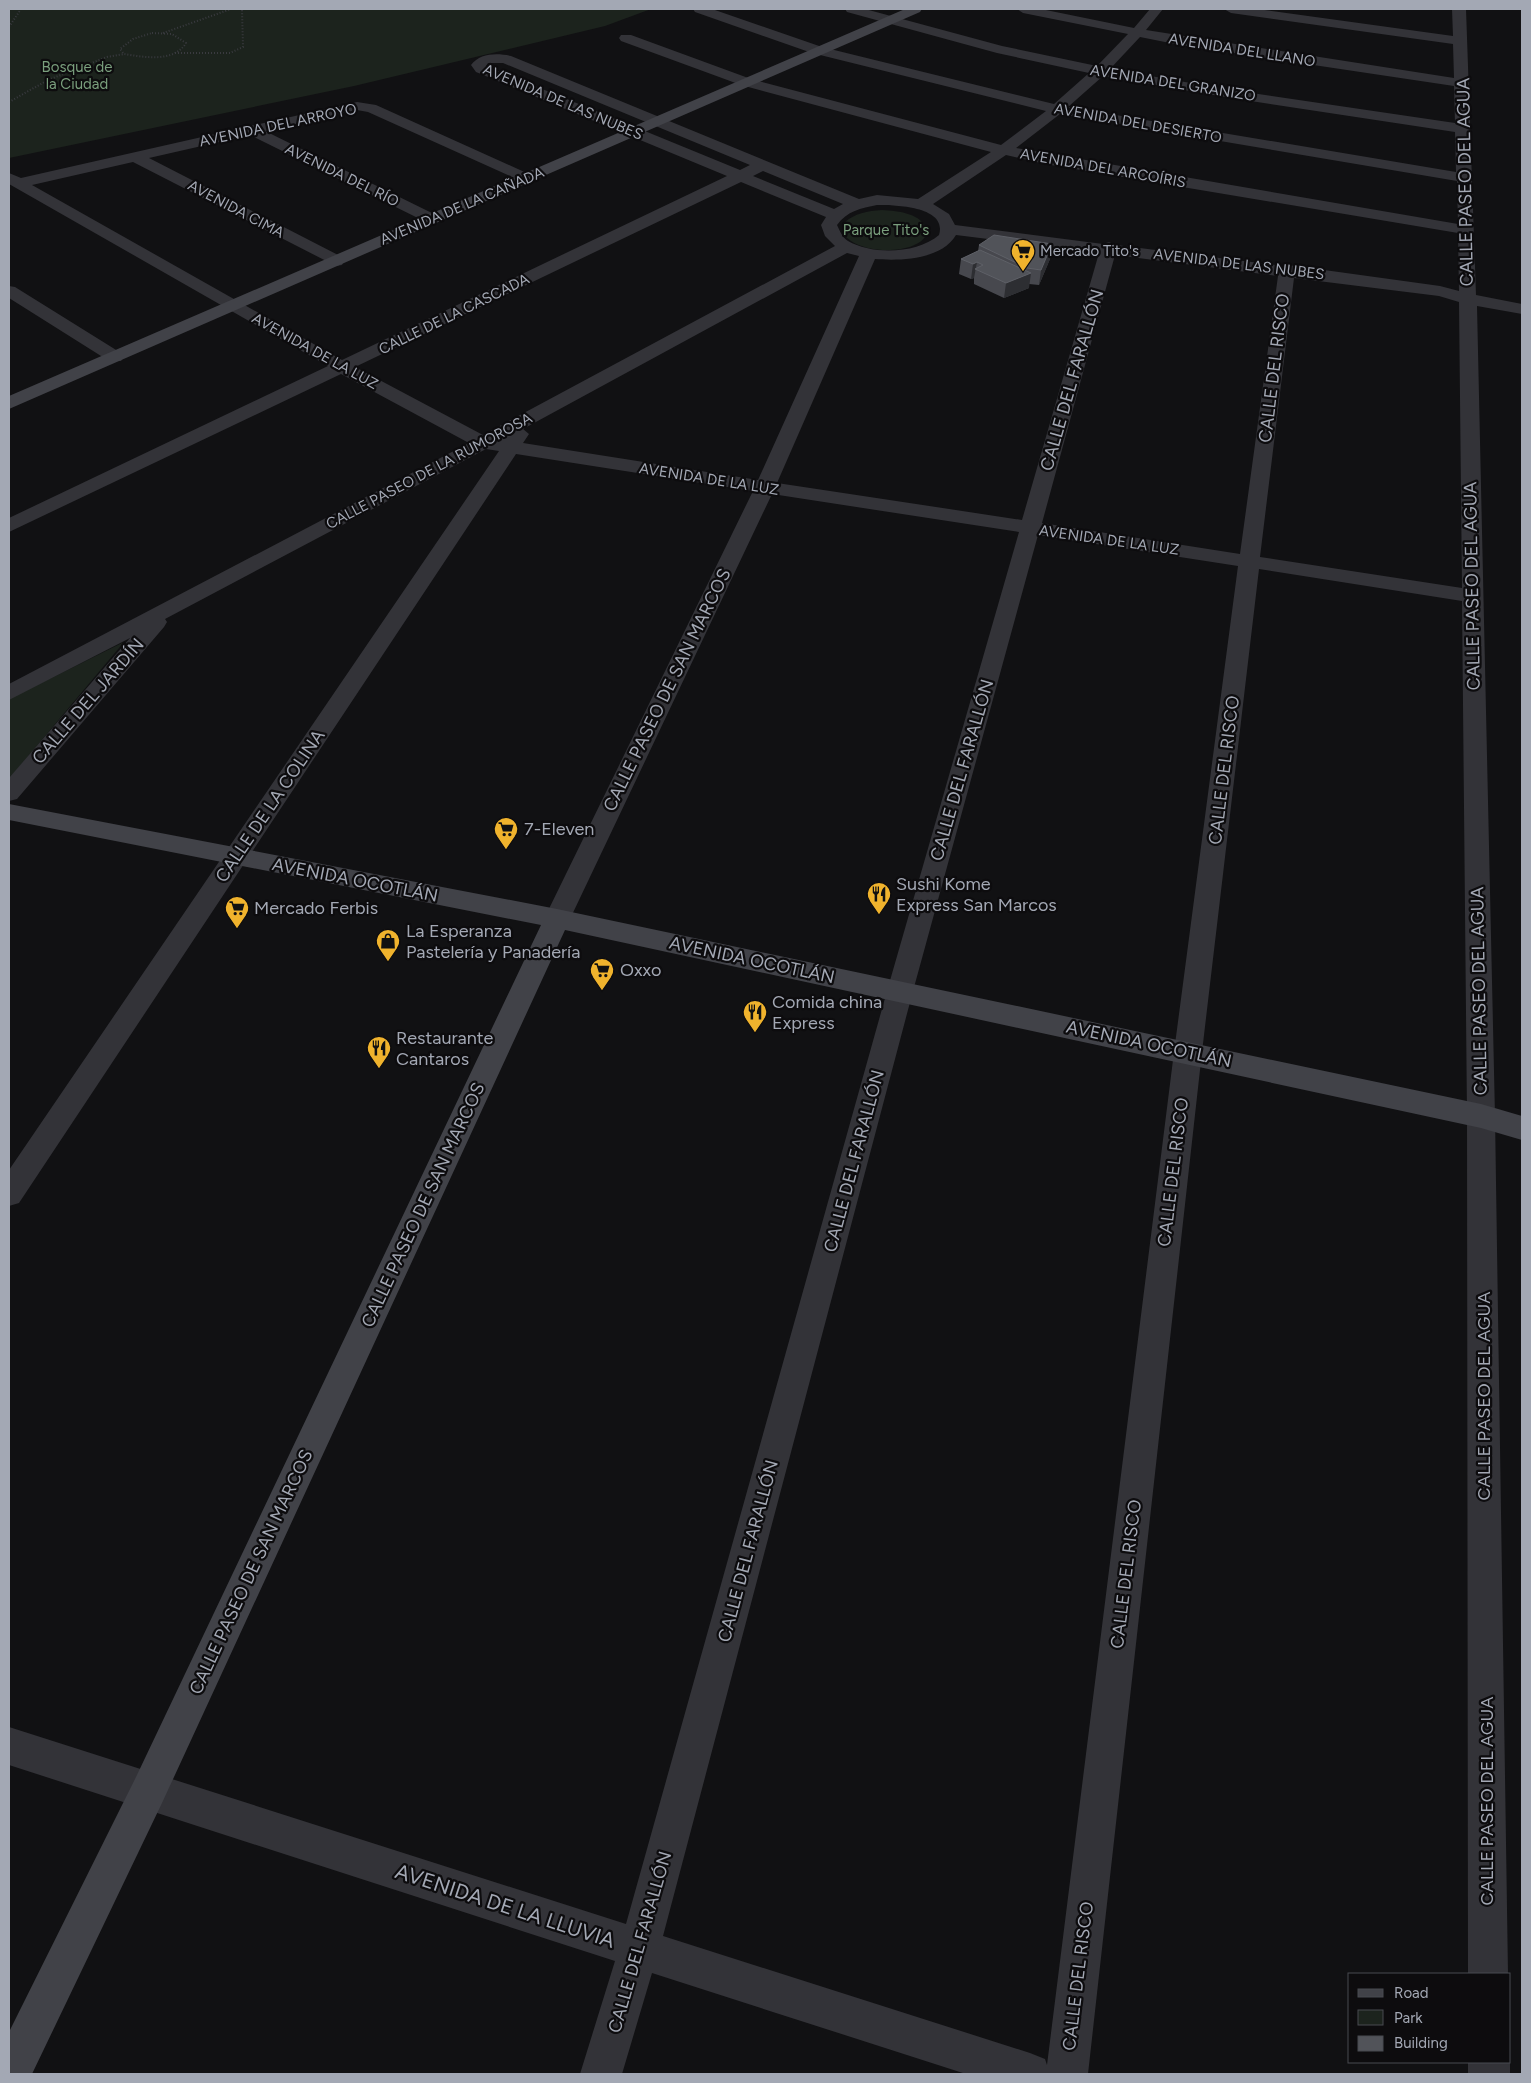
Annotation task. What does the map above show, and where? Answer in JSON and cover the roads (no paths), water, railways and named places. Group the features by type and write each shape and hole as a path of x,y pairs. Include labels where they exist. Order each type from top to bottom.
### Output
{"main road":[{"name":"AVENIDA DE LA CAÑADA","path":"9,403 915,9"},
{"name":"AVENIDA OCOTLÁN","path":"9,812 557,919 1188,1052 1481,1116 1522,1128"},
{"name":"CALLE PASEO DE SAN MARCOS","path":"10,2074 149,1790 557,919"}],"street":[{"name":"AVENIDA DEL DESIERTO","path":"700,9 817,50 1057,109 1464,178"},
{"name":"AVENIDA DEL GRANIZO","path":"852,9 888,20 1100,72 1461,128"},
{"name":"AVENIDA DEL LLANO","path":"1024,9 1137,33 1462,83"},
{"path":"920,205 1004,150 1057,109 1100,72 1157,9"},
{"path":"1231,9 1461,41"},
{"name":"CALLE PASEO DEL AGUA","path":"1459,9 1462,83 1461,128 1468,299 1481,1116 1488,1973"},
{"name":"AVENIDA DEL ARCOÍRIS","path":"626,38 746,82 1004,150 1466,230"},
{"name":"AVENIDA DE LAS NUBES","path":"835,214 740,177 481,69 478,65 481,61 490,58 506,59 857,204"},
{"name":"AVENIDA DEL ARROYO","path":"14,181 136,156 350,107 365,107 526,178"},
{"name":"AVENIDA DEL RÍO","path":"252,130 432,219"},
{"name":"AVENIDA CIMA","path":"136,156 336,261"},
{"name":"CALLE DE LA CASCADA","path":"9,526 763,166"},
{"name":"AVENIDA DE LA LUZ","path":"14,181 342,368 483,443 1472,596"},
{"path":"892,201 920,205 935,211 946,220 946,235 929,249 911,254 869,253 847,246 834,236 830,225 835,214 857,204 892,201"},
{"name":"AVENIDA DE LAS NUBES","path":"946,235 1286,277 1438,301 1468,299 1522,309"},
{"name":"CALLE PASEO DE LA RUMOROSA","path":"9,693 483,443 847,246"},
{"name":"CALLE PASEO DE SAN MARCOS","path":"557,919 765,488 869,253"},
{"name":"CALLE DEL FARALLÓN","path":"601,2074 639,1949 900,991 1107,255"},
{"name":"CALLE DEL RISCO","path":"1067,2074 1188,1052 1286,277"},
{"path":"9,291 115,357"},
{"name":"CALLE DE LA COLINA","path":"9,1194 512,448 531,417"},
{"name":"CALLE DEL JARDÍN","path":"9,793 168,609"},
{"name":"AVENIDA DE LA LLUVIA","path":"9,1746 1030,2074"}],"place":[{"name":"Mercado Tito's","path":"1023,272"},
{"name":"7-Eleven","path":"506,850"},
{"name":"Sushi Kome Express San Marcos","path":"879,915"},
{"name":"Mercado Ferbis","path":"237,929"},
{"name":"La Esperanza Pastelería y Panadería","path":"388,962"},
{"name":"Oxxo","path":"602,991"},
{"name":"Comida china Express","path":"755,1033"},
{"name":"Restaurante Cantaros","path":"379,1069"}],"park label":[{"name":"Bosque de la Ciudad","path":"77,76"},
{"name":"Parque Tito's","path":"886,230"}]}
